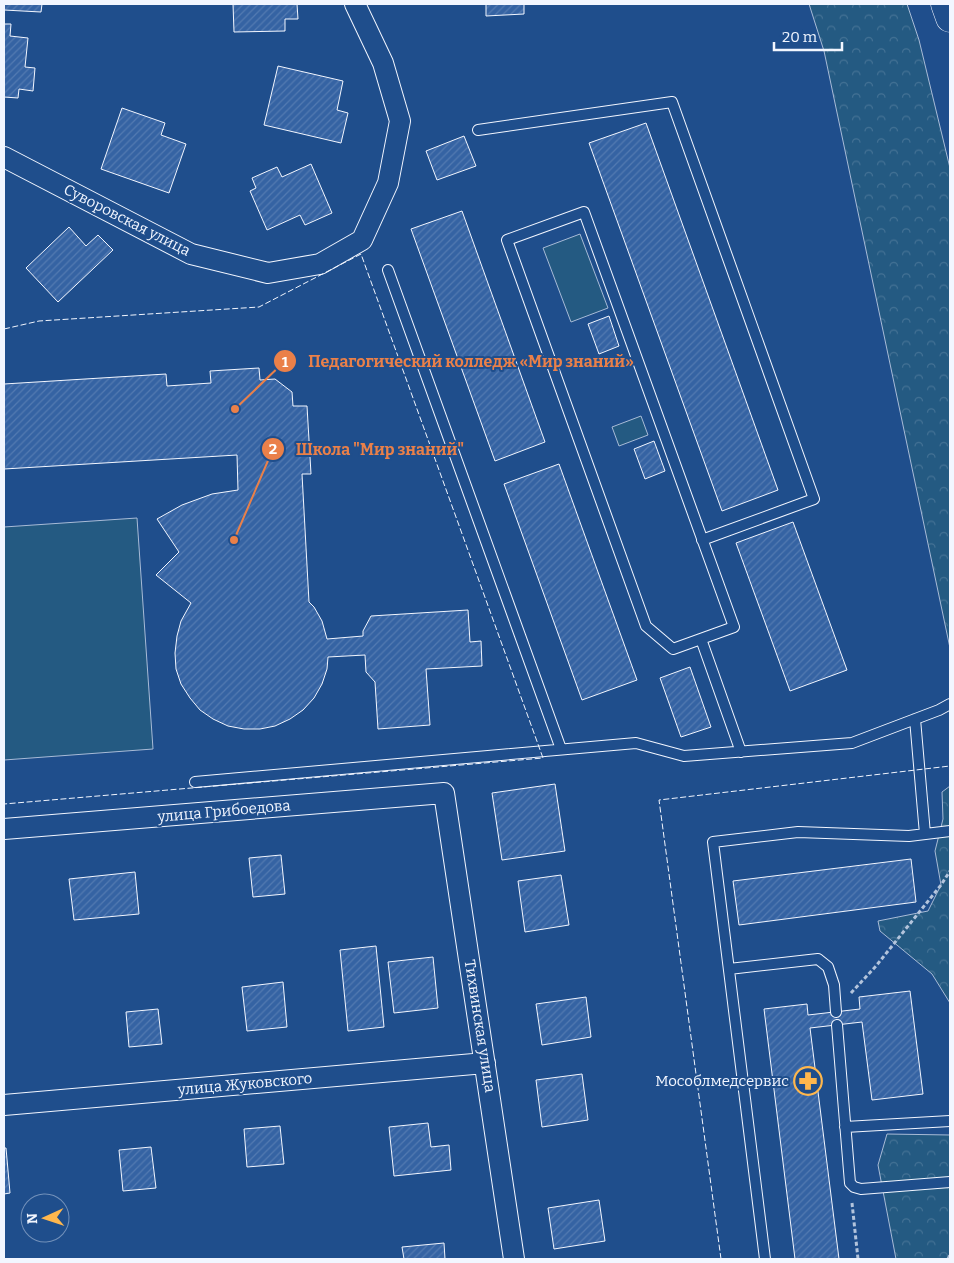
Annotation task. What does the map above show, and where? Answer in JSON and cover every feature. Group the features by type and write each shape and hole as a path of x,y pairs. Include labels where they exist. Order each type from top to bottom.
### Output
{"main road":[{"path":"945,4 950,18"}],"street":[{"name":"Суворовская улица","path":"4,157 191,254 268,274 320,264 362,240 388,183 400,121 383,63 355,4"},
{"name":"улица Грибоедова","path":"4,828 444,793"},
{"name":"Тихвинская улица","path":"444,793 514,1259"},
{"name":"улица Жуковского","path":"4,1105 485,1063"}],"lane":[{"path":"478,130 672,102 814,499 702,540"},
{"path":"584,212 734,627 701,639 673,649 646,626 506,240 584,212"},
{"path":"388,270 561,749"},
{"path":"701,639 741,752"},
{"path":"195,782 636,743 684,756 852,743 939,710 950,704"},
{"path":"939,710 950,712"},
{"path":"915,719 926,834"},
{"path":"765,1259 713,842 798,832 909,836 950,831"},
{"path":"729,969 818,959 828,967 834,985 836,1010"},
{"path":"837,1025 850,1182 854,1187 861,1189 950,1182"},
{"path":"845,1127 950,1121"}],"path":[{"path":"836,1010 876,966 941,885 950,871"},
{"path":"850,1182 858,1259"},
{"path":"948,1259 950,1255"}],"green space":[{"path":"809,4 907,4 919,40 950,168 950,648 824,51"},
{"path":"580,234 608,308 571,322 543,248"},
{"path":"641,416 648,435 619,446 612,427"},
{"path":"137,518 153,749 4,760 4,527"},
{"path":"950,786 950,1003 932,974 880,931 878,921 928,911 941,885 935,851 943,819 942,792"},
{"path":"887,1134 950,1135 950,1259 896,1259 878,1165"}],"building":[{"path":"4,4 42,4 41,12 4,10"},
{"path":"233,4 297,4 298,19 285,19 285,31 234,32"},
{"path":"486,4 524,4 524,14 486,16"},
{"path":"4,24 11,24 10,36 28,38 25,67 35,68 33,91 19,89 18,98 4,97"},
{"path":"278,66 343,81 337,110 348,113 341,143 264,125"},
{"path":"122,108 165,123 161,135 186,144 169,193 101,169"},
{"path":"646,123 778,490 722,511 589,143"},
{"path":"464,136 476,166 437,180 426,151"},
{"path":"311,164 332,213 305,225 300,215 267,230 250,191 256,188 252,178 277,167 282,177"},
{"path":"462,211 545,442 495,461 411,229"},
{"path":"69,227 86,246 98,235 113,250 58,302 26,268"},
{"path":"609,316 619,346 599,354 588,324"},
{"path":"259,368 260,380 275,379 292,392 293,406 307,406 311,474 302,474 309,602 322,621 327,639 363,636 363,631 371,616 468,610 470,642 481,641 482,666 426,669 430,725 378,729 375,682 366,672 365,655 328,657 327,669 322,684 314,698 303,710 275,726 260,729 244,729 228,726 200,710 190,698 181,684 176,669 175,653 181,621 191,603 156,575 179,552 157,519 182,505 212,494 238,490 237,455 4,469 4,384 166,374 167,386 211,383 210,371"},
{"path":"654,441 665,471 645,479 634,449"},
{"path":"559,464 637,680 582,700 504,484"},
{"path":"793,522 847,670 790,691 736,543"},
{"path":"690,667 711,727 681,737 660,678"},
{"path":"555,784 565,851 502,860 492,793"},
{"path":"281,855 285,894 253,897 249,858"},
{"path":"911,859 916,902 739,925 733,881"},
{"path":"135,872 139,914 74,920 69,879"},
{"path":"561,875 569,925 525,932 518,881"},
{"path":"376,946 384,1027 348,1031 340,950"},
{"path":"433,957 438,1008 394,1013 388,962"},
{"path":"283,982 287,1027 247,1031 242,987"},
{"path":"910,991 923,1094 872,1100 862,1022 810,1028 839,1259 795,1259 764,1009 807,1004 808,1015 860,1009 859,997"},
{"path":"586,997 591,1037 542,1045 536,1004"},
{"path":"158,1009 162,1044 129,1047 126,1012"},
{"path":"582,1074 588,1120 542,1127 536,1080"},
{"path":"428,1123 431,1147 449,1145 451,1170 394,1176 389,1127"},
{"path":"280,1126 284,1164 247,1167 244,1129"},
{"path":"151,1147 156,1188 123,1191 119,1150"},
{"path":"4,1148 6,1148 10,1193 4,1194"},
{"path":"599,1200 605,1241 554,1249 548,1208"},
{"path":"444,1243 445,1259 404,1259 402,1247"}],"fence":[{"path":"4,329 39,321 259,307 361,254 543,758 4,804"},
{"path":"721,1259 659,800 950,766"}],"place":[{"name":"Педагогический колледж «Мир знаний»","path":"235,409"},
{"name":"Школа \"Мир знаний\"","path":"234,540"},
{"name":"Мособлмедсервис","path":"808,1081"}]}
